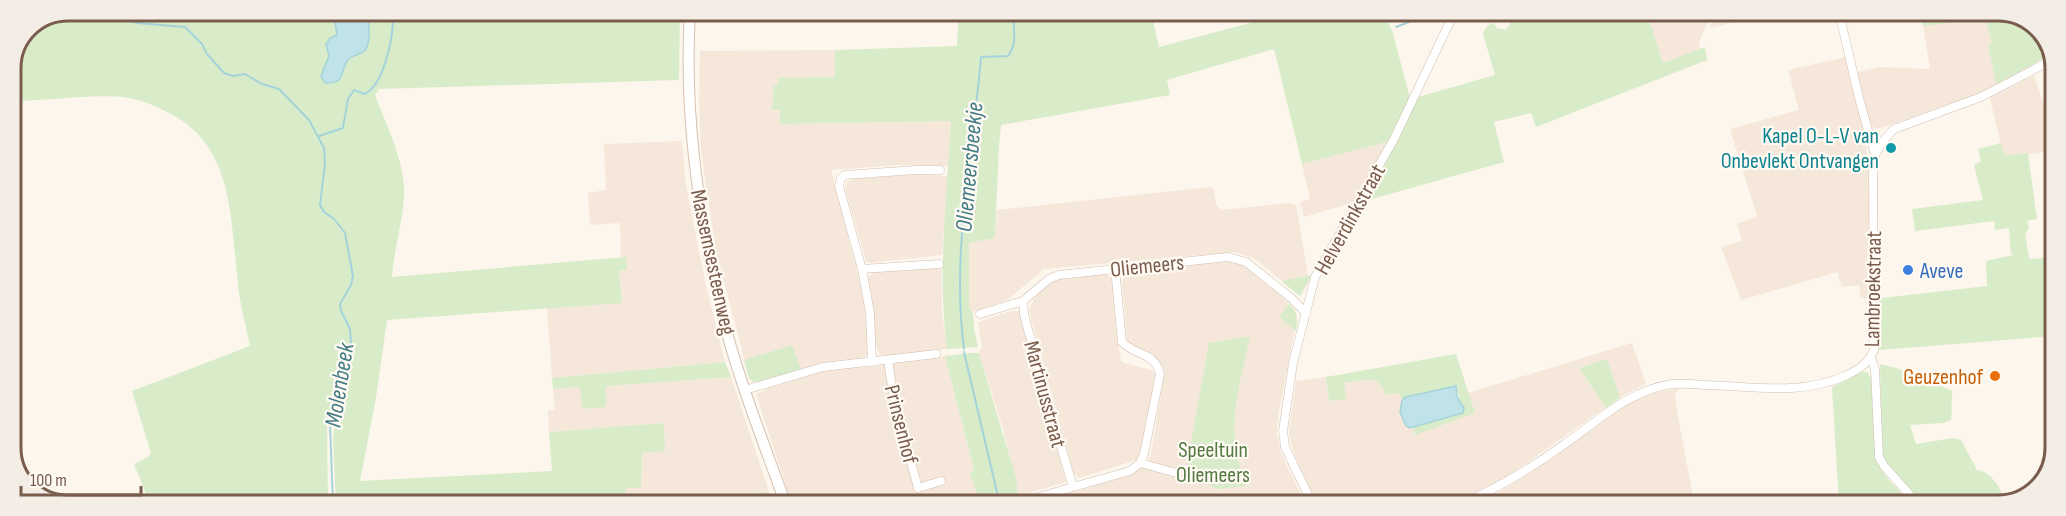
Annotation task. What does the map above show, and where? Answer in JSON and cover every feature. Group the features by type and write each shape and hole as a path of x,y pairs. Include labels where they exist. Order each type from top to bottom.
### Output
{"main road":[{"name":"Massemsesteenweg","path":"690,21 692,133 698,187 722,312 783,495"}],"street":[{"name":"Helverdinkstraat","path":"1308,495 1285,447 1283,431 1293,363 1315,277 1394,139 1450,21"},
{"path":"1841,21 1875,155"},
{"path":"1875,155 1882,142 1894,129 1981,97 2045,64"},
{"name":"Lambroekstraat","path":"1480,495 1508,482 1562,447 1628,398 1651,388 1675,384 1775,389 1804,388 1834,381 1861,369 1874,350 1873,167 1875,155"},
{"name":"Prinsenhof","path":"872,362 870,313 862,269 839,186 841,178 845,175 940,170"},
{"name":"Oliemeers","path":"980,314 1023,301 1049,279 1059,275 1228,256 1246,261 1292,298 1306,313"},
{"path":"862,269 939,264"},
{"path":"1045,495 1130,471 1140,463 1144,454 1160,374 1158,364 1151,357 1129,349 1122,342 1115,268"},
{"name":"Martinusstraat","path":"1023,301 1024,314 1072,487"},
{"name":"Prinsenhof","path":"746,390 823,367 936,354"},
{"path":"1870,358 1875,369 1879,457 1909,495"},
{"name":"Prinsenhof","path":"888,360 893,394 918,488 941,482"},
{"path":"1140,463 1173,472"}],"shaded area":[{"path":"1650,21 1708,21 1699,42 1700,49 1663,64"},
{"path":"1713,21 1739,21 1709,28"},
{"path":"1986,21 1992,43 1988,46 1996,84 1982,92 1881,128 1874,128 1870,123 1857,72 1881,67 1930,69 1923,26"},
{"path":"835,50 836,77 774,85 773,110 780,110 780,124 951,121 949,166 900,165 831,170 864,299 868,352 863,359 824,362 753,382 749,378 716,250 701,150 700,51"},
{"path":"1846,57 1868,160 1869,298 1861,299 1859,285 1842,287 1837,272 1741,300 1721,247 1742,241 1737,224 1757,216 1730,129 1799,110 1788,70"},
{"path":"2034,75 2045,109 2045,152 2004,157 1990,98"},
{"path":"682,141 686,186 706,286 725,362 552,378 547,308 622,302 619,271 627,270 626,258 621,258 620,223 590,225 588,193 606,190 604,144"},
{"path":"1390,141 1354,202 1304,217 1300,202 1310,199 1302,164"},
{"path":"916,174 948,176 942,255 870,263 866,261 845,188 847,182 853,179"},
{"path":"1211,187 1216,204 1221,210 1288,203 1296,205 1309,281 1300,296 1255,259 1235,252 1044,269 1007,300 973,312 969,308 969,243 995,238 997,210"},
{"path":"1226,261 1241,265 1255,274 1295,310 1297,317 1278,416 1277,434 1281,453 1301,495 1063,495 1127,476 1146,465 1151,454 1165,370 1155,356 1129,344 1127,340 1122,282 1126,273"},
{"path":"942,267 942,313 947,349 885,356 880,354 874,343 873,310 868,277 876,271"},
{"path":"1106,274 1113,281 1121,360 1124,363 1152,370 1155,374 1154,383 1139,456 1136,460 1080,478 1073,473 1029,310 1036,295 1051,282"},
{"path":"1011,311 1019,311 1066,482 1019,495 1003,429 979,353 982,347 978,322"},
{"path":"1632,343 1646,384 1622,396 1515,471 1474,495 1312,495 1293,451 1289,432 1296,381 1326,377 1329,401 1344,383 1366,379 1378,381 1390,393 1399,393 1402,400 1400,412 1410,428 1413,427 1415,434 1475,413 1468,393"},
{"path":"945,356 974,470 970,472 977,495 789,495 756,394 827,370 879,366"},
{"path":"731,377 769,492 721,495 625,495 626,488 641,488 642,453 664,423 549,432 548,411 555,410 553,389 580,387 606,407 606,386"},
{"path":"1679,389 1675,395 1677,411 1693,495 1495,495 1551,460 1624,407 1652,392"}],"green space":[{"path":"680,21 679,80 379,89 375,95 395,145 404,185 403,208 392,277 626,257 627,270 619,271 622,303 387,320 376,398 360,481 552,471 549,432 664,423 665,451 642,453 641,488 626,488 625,495 336,495 333,438 339,413 331,410 327,426 328,495 146,495 134,464 151,453 132,391 250,346 240,300 230,208 224,184 216,161 204,141 187,124 163,110 124,97 96,96 21,101 22,59 29,42 35,35 42,29 59,22"},
{"path":"958,21 1153,21 1159,47 1258,21 1387,21 1392,30 1410,98 1390,141 1302,164 1274,49 1167,80 1170,95 1001,125 995,238 969,243 969,308 973,312 978,347 947,349 943,264 951,121 780,124 780,110 772,110 774,85 778,85 778,78 835,77 835,50 957,46"},
{"path":"1512,21 1650,21 1663,63 1705,47 1707,60 1536,127 1531,113 1494,122 1504,162 1361,202 1418,97 1495,75 1483,34 1488,25 1494,23 1497,28 1506,30"},
{"path":"1922,21 1961,21 1951,23 1923,26"},
{"path":"1986,21 2007,22 2021,27 2033,37 2039,45 2044,59 1996,84 1988,45 1992,43"},
{"path":"2001,143 2005,156 2028,153 2037,219 2027,221 2029,229 2025,233 2029,259 2045,258 2045,337 1879,350 1878,301 1882,298 1987,286 1986,261 2013,255 2009,228 1995,230 1994,221 1915,231 1912,209 1983,200 1974,165 1981,161 1978,149"},
{"path":"1312,275 1300,296 1281,281"},
{"path":"1289,304 1296,316 1296,331 1279,317"},
{"name":"Speeltuin Oliemeers","path":"1250,336 1235,411 1234,429 1239,466 1246,486 1218,489 1185,476 1209,343"},
{"path":"792,345 801,369 762,381 753,382 749,378 744,360"},
{"path":"979,353 1016,478 1018,495 977,495 970,472 974,470 945,356"},
{"path":"1456,354 1475,413 1415,435 1413,427 1463,413 1456,386 1406,397 1402,400 1399,393 1386,394 1379,383 1374,380 1364,380 1344,383 1346,399 1329,401 1326,377"},
{"path":"1607,359 1620,398 1606,408 1579,368"},
{"path":"725,362 731,377 606,386 606,407 582,409 580,387 553,389 552,378"},
{"path":"1880,364 1953,391 1951,420 1943,423 1910,425 1916,444 1953,438 1961,440 1977,470 1991,477 2001,495 1914,495 1888,467 1882,451"},
{"path":"1862,372 1867,372 1871,377 1876,461 1888,479 1903,495 1838,495 1832,387"},
{"path":"769,492 770,495 721,495"}],"water":[{"path":"368,21 369,41 365,51 346,62 342,75 337,81 325,83 321,76 329,56 326,44 330,38 337,35 335,22"},
{"path":"1456,386 1457,397 1464,408 1463,413 1410,428 1406,426 1400,412 1402,400 1406,397"}],"waterway":[{"name":"Molenbeek","path":"132,21 185,27 202,44 207,54 224,73 233,76 245,74 262,84 279,89 309,120 324,148 325,163 320,205 345,233 353,276 351,285 340,304 350,329 351,342 330,424 333,495"},
{"path":"319,136 343,128 348,99 354,90 364,94 377,82 389,49 393,21"},
{"name":"Oliemeersbeekje","path":"964,349 960,276 962,239 981,57 1008,56 1014,40 1014,21"},
{"path":"1396,27 1411,21"},
{"name":"Oliemeersbeekje","path":"964,352 998,495"}],"place":[{"name":"Kapel O-L-V van Onbevlekt Ontvangen","path":"1891,148"},
{"name":"Aveve","path":"1908,270"},
{"name":"Geuzenhof","path":"1995,376"}]}
